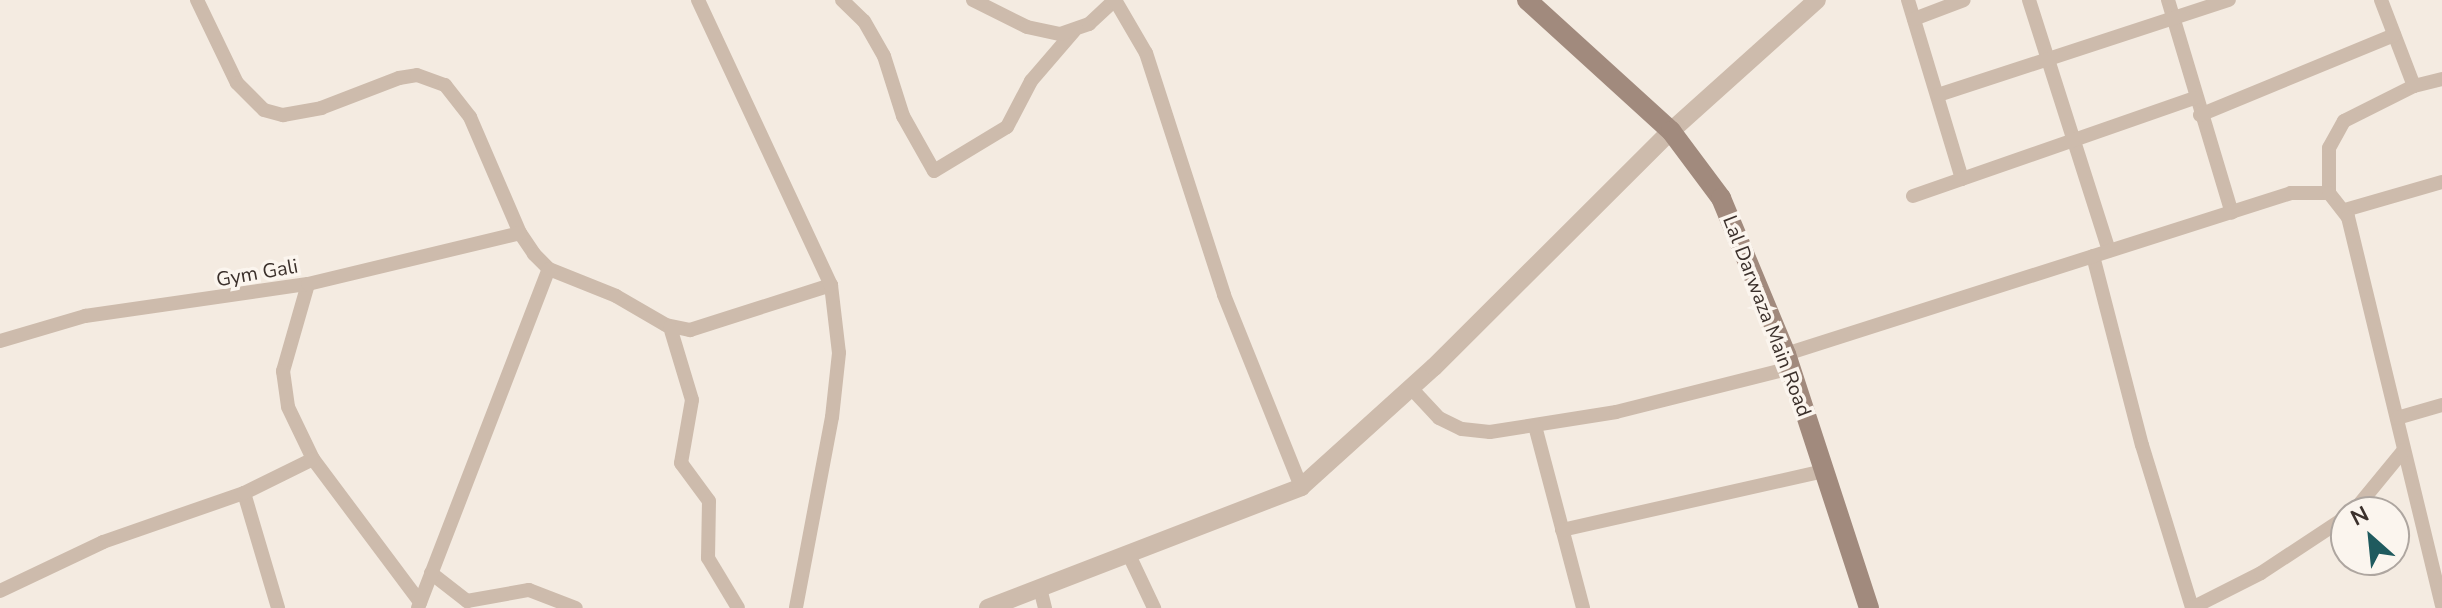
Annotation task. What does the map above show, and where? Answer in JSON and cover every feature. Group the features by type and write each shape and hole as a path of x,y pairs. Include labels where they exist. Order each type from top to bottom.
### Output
{"main road":[{"name":"Lal Darwaza Main Road","path":"1527,0 1671,131 1721,198 1789,361 1869,608"}],"street":[{"path":"197,0 237,83 264,110 283,115 321,108 417,75 445,85 470,117 520,233 549,269 616,296 670,327 690,330 831,285"},
{"path":"698,0 831,285 839,353 832,417 796,608"},
{"path":"706,18 714,0"},
{"path":"842,0 874,36 903,116 937,172 1007,127 1031,81 1074,31 1115,0 1146,53 1224,295 1301,487"},
{"path":"973,0 1045,34 1074,31"},
{"path":"988,608 1301,487 1411,388 1671,131 1817,0"},
{"path":"1908,0 1962,179"},
{"path":"1914,19 1964,0"},
{"path":"2029,0 2109,251"},
{"path":"2168,0 2194,98 2232,213"},
{"path":"1938,95 2229,0"},
{"path":"2381,0 2414,86"},
{"path":"2200,115 2394,35"},
{"path":"2329,193 2334,131 2374,103 2414,86 2442,79"},
{"path":"1913,196 2194,98"},
{"path":"2345,210 2442,182"},
{"path":"1411,388 1439,418 1462,429 1535,426 1661,402 2093,256 2291,193 2329,193 2345,210 2442,605"},
{"name":"Gym Gali","path":"0,341 85,316 308,284 520,233"},
{"path":"2093,256 2142,445 2192,608 2261,573 2330,528"},
{"path":"419,605 549,269"},
{"path":"308,284 287,345 283,385 298,432 313,459 419,605"},
{"path":"670,327 692,400 681,463 709,501 708,558 738,608"},
{"path":"2397,418 2442,405"},
{"path":"1535,426 1582,604 1567,608"},
{"path":"2366,496 2404,450"},
{"path":"0,591 103,542 244,493 313,459"},
{"path":"1562,530 1824,471"},
{"path":"244,493 278,608"},
{"path":"1129,555 1154,608"},
{"path":"431,573 467,601 529,590 576,608"},
{"path":"1040,588 1045,608"}]}
